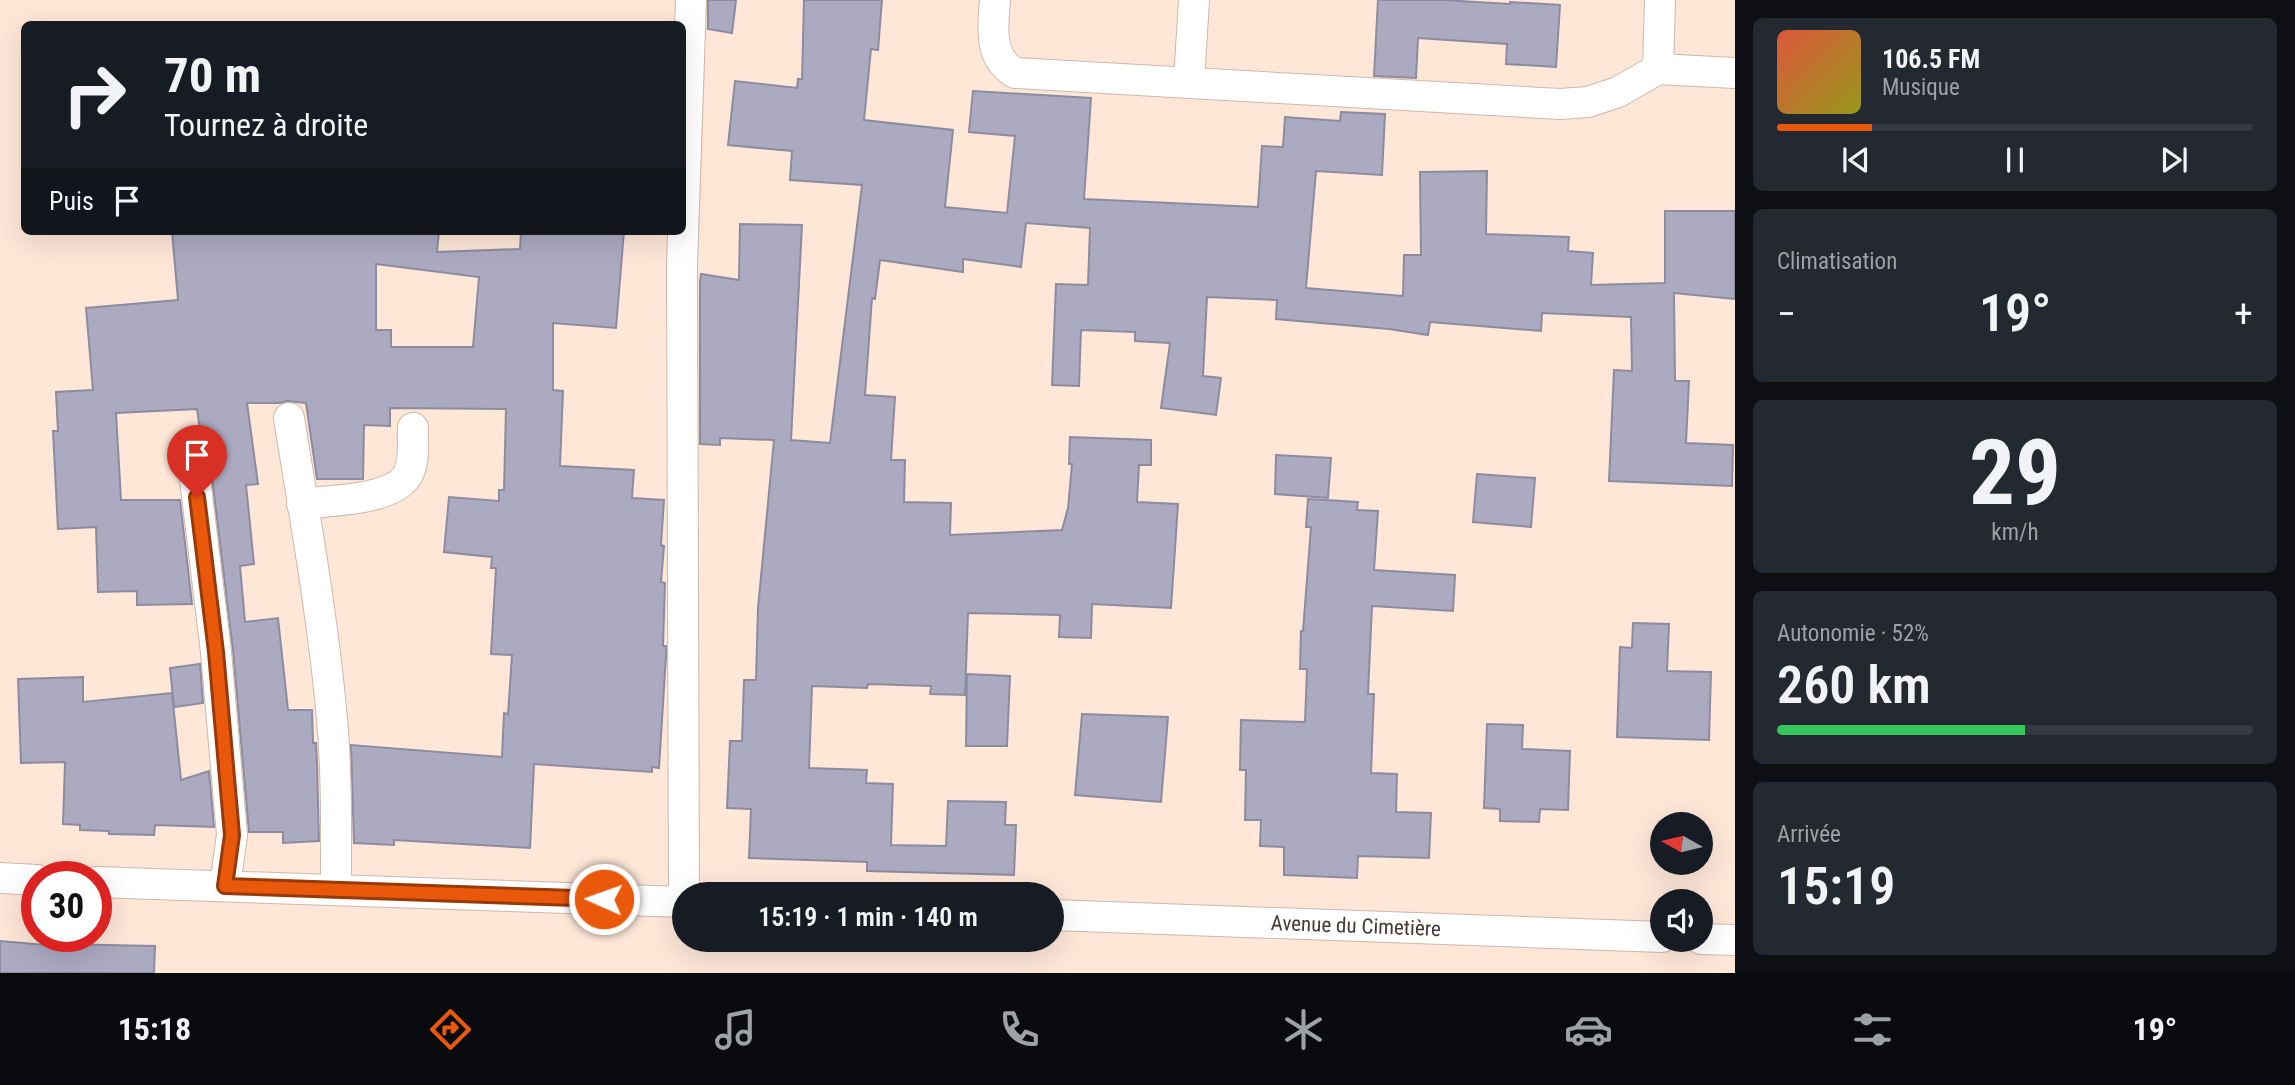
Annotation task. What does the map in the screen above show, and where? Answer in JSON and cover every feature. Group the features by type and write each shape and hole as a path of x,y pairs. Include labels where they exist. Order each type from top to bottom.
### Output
{"street":[{"path":"686,147 691,0"},
{"path":"995,0 993,41 1003,66 1015,73 1560,104 1588,102 1618,92 1658,69 1735,73"},
{"path":"1189,81 1194,0"},
{"path":"1658,69 1660,0"},
{"path":"683,235 684,882"},
{"path":"289,418 325,650 336,789 336,890"},
{"path":"302,504 374,494 400,485 410,470 413,428"},
{"path":"194,471 216,652 232,835 225,886"},
{"path":"0,878 21,879"},
{"path":"112,882 672,902"},
{"name":"Avenue du Cimetière","path":"1064,915 1650,937"},
{"path":"1713,939 1735,940"}],"building":[{"path":"708,0 736,0 732,33 708,29"},
{"path":"804,0 882,0 878,50 871,49 864,120 953,130 945,207 1007,213 1015,136 969,132 973,91 1091,98 1084,199 1258,207 1262,146 1283,147 1285,117 1340,121 1341,112 1385,114 1382,175 1316,171 1306,288 1403,296 1404,255 1421,255 1420,172 1487,171 1486,234 1569,237 1568,251 1593,253 1591,285 1665,283 1665,211 1735,211 1735,299 1674,293 1675,381 1689,381 1686,443 1733,445 1732,486 1609,481 1614,370 1632,371 1631,317 1542,313 1541,331 1430,322 1428,335 1276,319 1277,300 1207,297 1203,376 1221,378 1216,415 1161,408 1170,343 1135,341 1135,332 1081,330 1079,386 1052,385 1056,284 1088,285 1090,228 1026,223 1021,267 963,259 963,272 880,260 875,299 872,298 865,395 895,397 891,460 905,460 904,502 951,503 950,535 1062,530 1068,508 1072,464 1069,464 1070,437 1151,440 1151,465 1139,465 1137,502 1178,504 1171,608 1092,604 1091,638 1059,637 1060,615 968,613 965,695 930,694 931,686 812,686 809,768 867,770 866,783 893,784 891,845 946,846 948,801 1006,802 1005,825 1016,825 1014,875 867,871 867,862 749,858 751,809 727,808 730,741 742,741 744,680 756,680 758,608 774,440 720,438 720,445 700,444 700,282 701,274 739,280 740,224 802,225 791,440 830,443 862,185 790,180 792,151 728,145 735,81 797,88 798,79 802,79"},
{"path":"1378,0 1560,5 1556,67 1506,64 1507,44 1418,38 1416,78 1374,76"},
{"path":"172,235 439,235 437,252 520,249 521,235 624,235 616,328 553,323 553,390 563,391 560,466 634,470 632,498 664,500 661,582 665,583 663,646 666,646 666,656 659,768 652,767 652,772 534,764 530,848 394,840 394,845 354,843 351,745 502,757 504,713 508,714 512,655 491,654 496,568 491,568 492,557 444,552 449,497 499,501 499,490 504,490 506,409 390,408 390,426 364,425 363,479 317,479 306,403 247,403 258,484 246,485 254,564 240,566 245,622 278,618 288,710 312,710 313,743 316,743 319,841 283,843 283,832 249,832 233,650 211,469 204,457 197,409 116,413 121,500 180,500 192,604 137,605 137,591 98,592 96,527 58,529 53,431 58,431 56,392 93,390 86,308 178,300","holes":["376,264 479,277 473,347 391,347 391,330 376,330"]},
{"path":"1276,455 1331,458 1328,498 1275,494"},
{"path":"1477,474 1535,478 1531,527 1473,522"},
{"path":"1308,499 1358,502 1357,510 1378,511 1374,570 1455,575 1453,611 1372,606 1368,694 1374,694 1371,773 1397,774 1396,812 1431,813 1429,858 1358,856 1357,878 1284,875 1284,847 1260,846 1261,820 1245,820 1246,770 1240,770 1241,720 1305,722 1307,669 1300,669 1311,527 1306,527"},
{"path":"1633,623 1669,624 1667,671 1711,672 1709,740 1617,737 1620,647 1632,648"},
{"path":"200,664 203,703 174,707 170,668"},
{"path":"967,674 1010,676 1007,746 966,746"},
{"path":"83,677 83,702 172,693 181,780 209,771 214,827 155,825 154,835 109,834 109,831 80,830 80,825 63,824 65,762 21,763 18,679"},
{"path":"1082,714 1168,717 1161,802 1075,795"},
{"path":"1487,724 1523,725 1522,749 1570,751 1568,810 1540,809 1539,822 1500,821 1500,809 1484,808"},
{"path":"0,941 21,943 21,952 112,952 112,945 155,946 154,973 0,973"}],"route":[{"path":"197,497 216,652 232,835 225,886 604,899"}]}
